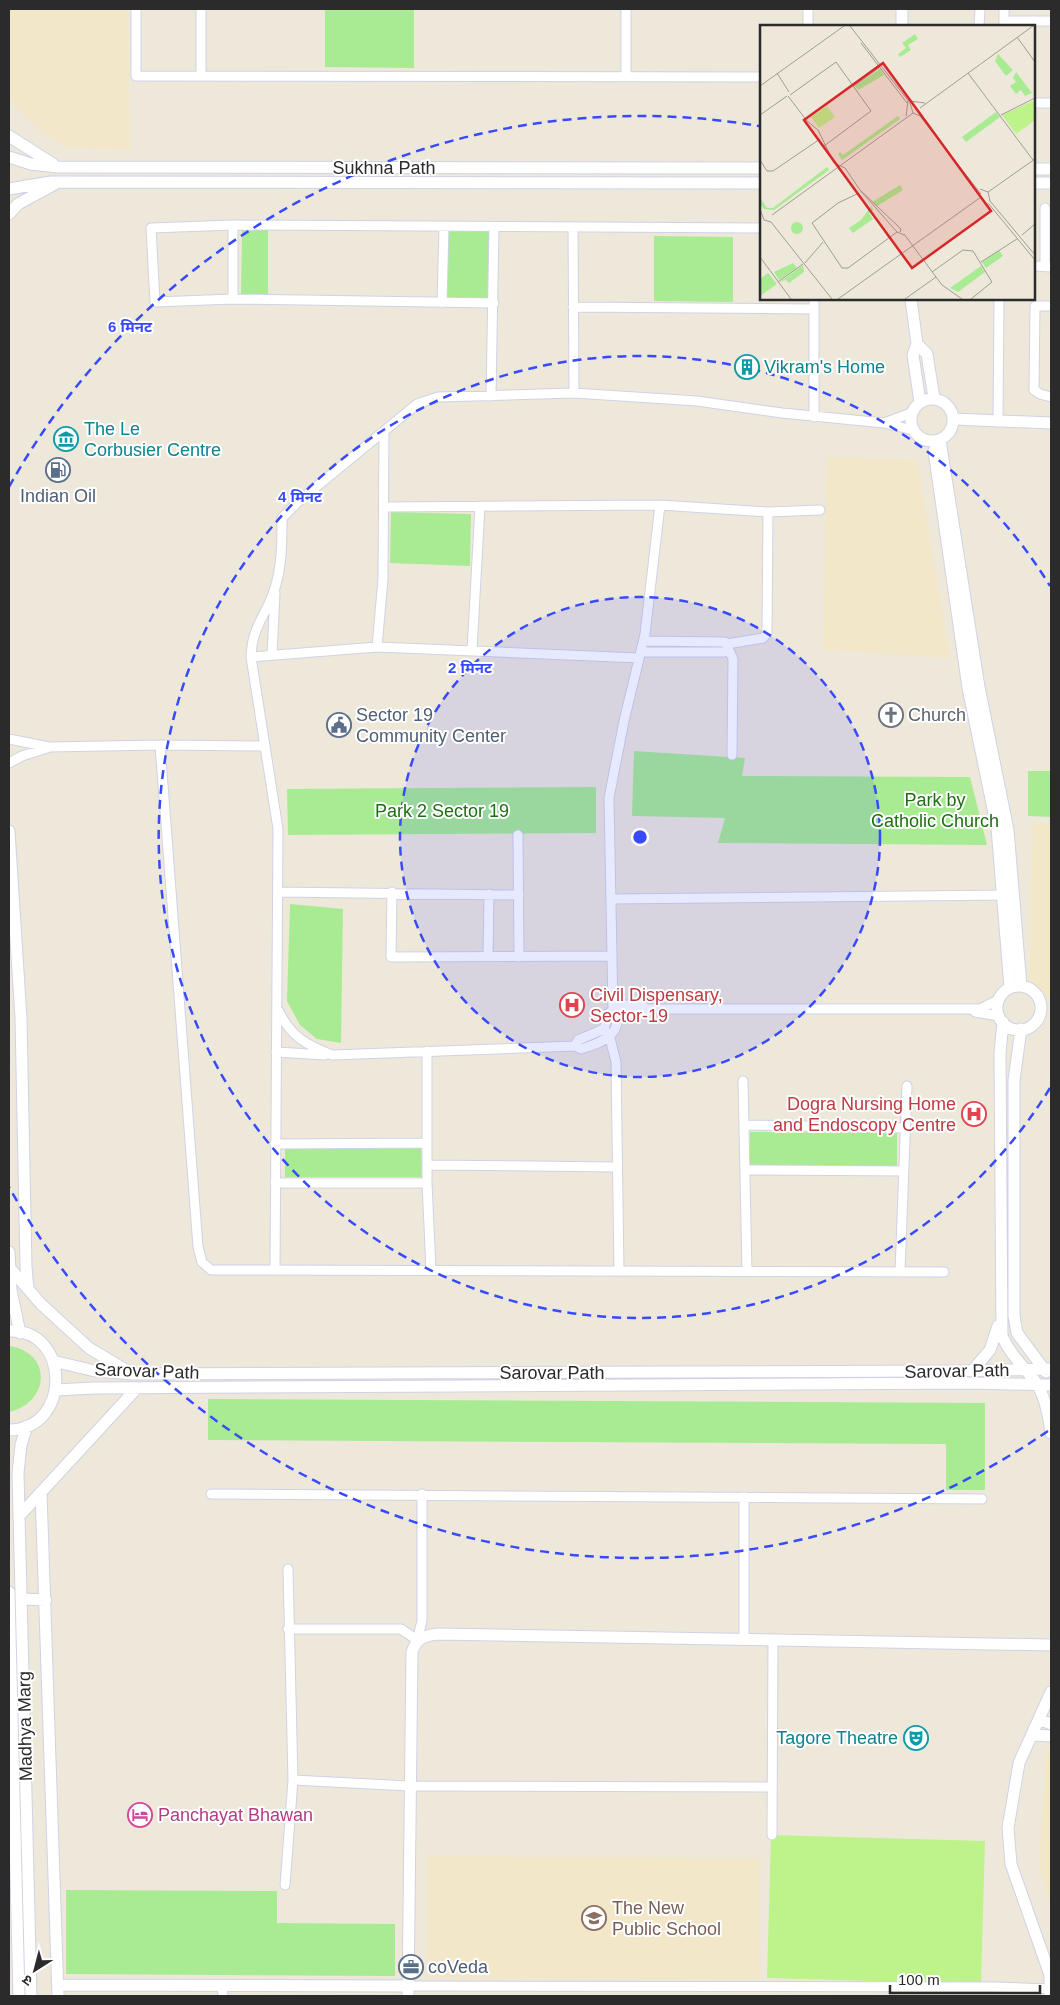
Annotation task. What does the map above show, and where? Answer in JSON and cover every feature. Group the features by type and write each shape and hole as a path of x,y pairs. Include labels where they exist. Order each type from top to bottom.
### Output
{"main road":[{"path":"902,9 902,25"},
{"path":"9,136 58,167"},
{"name":"Sukhna Path","path":"9,157 31,164 58,167 760,168"},
{"path":"1035,169 1051,169"},
{"path":"9,214 18,204 59,182"},
{"name":"Sukhna Path","path":"9,189 59,182 760,183"},
{"path":"1035,183 1051,183"},
{"path":"911,300 918,344 927,354 934,398"},
{"path":"918,344 913,355 920,402"},
{"path":"934,398 947,404 954,419 948,435 936,441 925,440 913,430 912,413 920,402 934,398"},
{"path":"954,419 1051,423"},
{"path":"936,441 940,501 968,688 997,828 1008,895 1016,987"},
{"path":"9,831 20,1000 28,1289"},
{"path":"1001,1019 1009,1027 1021,1029 1034,1023 1046,1007 1035,993 1016,987 1003,993 998,1000 1001,1019 1001,1315 1002,1336 1009,1351 1037,1385 1048,1410 1051,1433"},
{"path":"1021,1029 1014,1080 1014,1316 1018,1333 1051,1377"},
{"path":"1001,1081 1014,1080"},
{"path":"9,1252 14,1332 40,1342 53,1361 56,1390 50,1407 34,1422 27,1426 9,1430"},
{"path":"10,1267 28,1289 89,1348 133,1374"},
{"path":"1001,1271 1015,1271"},
{"path":"972,1371 990,1350 1001,1315"},
{"name":"Sarovar Path","path":"53,1361 95,1371 133,1374 972,1371 1046,1369"},
{"name":"Sarovar Path","path":"56,1390 974,1382 1051,1385"},
{"path":"21,1514 137,1388"},
{"name":"Madhya Marg","path":"27,1426 21,1445 18,1473 21,1514 31,1996"},
{"path":"41,1492 58,1991 408,1991 412,1652 417,1640 426,1635 1051,1645"},
{"name":"Madhya Marg","path":"9,1592 19,1996"},
{"path":"22,1599 46,1600"},
{"path":"1050,1993 1050,1975 1011,1864 1008,1828 1019,1764 1051,1692"},
{"path":"1039,1719 1051,1724"},
{"path":"1032,1735 1051,1736"}],"street":[{"path":"136,9 136,76 760,77"},
{"path":"201,9 201,76"},
{"path":"626,9 626,76"},
{"path":"808,9 808,25"},
{"path":"979,25 980,9"},
{"path":"1004,9 1004,23 1051,20"},
{"path":"1035,103 1051,103"},
{"path":"1035,266 1048,266 1045,208"},
{"path":"233,225 233,299"},
{"path":"494,303 233,299 154,302 151,228 233,225 760,228"},
{"path":"442,302 444,226"},
{"path":"491,396 494,227"},
{"path":"573,227 574,393"},
{"path":"814,300 814,417"},
{"path":"998,422 999,300"},
{"path":"1051,306 1035,306 1034,390 1051,397"},
{"path":"574,307 814,310"},
{"path":"272,655 275,590 281,565 282,518 298,501 417,404 438,397 574,393 697,400 814,417 884,423 913,430"},
{"path":"884,423 912,413"},
{"path":"377,647 384,579 384,431"},
{"path":"385,507 660,505 768,512 820,510"},
{"path":"276,1052 332,1055 575,1046 581,1049 610,1038 615,1027 616,1016 612,956 609,798 624,720 644,641 660,505"},
{"path":"472,650 480,506"},
{"path":"644,641 727,646 763,638 767,633 768,512"},
{"path":"275,590 256,626 251,641 251,657 278,829 275,1269"},
{"path":"251,657 377,647 640,655 724,652 727,646"},
{"path":"727,646 732,653 733,659 732,755"},
{"path":"9,739 49,747 160,744 265,746"},
{"path":"160,744 198,1247 202,1262 211,1270 944,1272"},
{"path":"9,763 22,756 49,747"},
{"path":"518,835 519,957"},
{"path":"278,892 519,895"},
{"path":"392,892 391,957 612,956"},
{"path":"488,957 489,894"},
{"path":"611,899 1008,895"},
{"path":"615,1009 623,1013 642,1014 646,1009 962,1010 980,1009 998,1000"},
{"path":"276,1008 286,1027 298,1038 310,1046 332,1055"},
{"path":"575,1046 578,1040 604,1029 609,1013 615,1009"},
{"path":"962,1010 1001,1019"},
{"path":"604,1029 610,1038 616,1062 616,1167 619,1271"},
{"path":"427,1051 427,1183 431,1270"},
{"path":"743,1081 747,1271"},
{"path":"900,1272 906,1086"},
{"path":"744,1125 905,1128"},
{"path":"275,1144 427,1143"},
{"path":"427,1165 616,1167"},
{"path":"745,1170 904,1171"},
{"path":"275,1183 427,1183"},
{"path":"211,1494 982,1499"},
{"path":"288,1629 401,1629 417,1640 422,1621 422,1494"},
{"path":"744,1497 744,1640"},
{"path":"286,1885 293,1780 288,1569"},
{"path":"772,1835 773,1640"},
{"path":"293,1780 409,1786 772,1787"},
{"path":"408,1991 1050,1993"}],"shaded area":[{"path":"9,9 128,9 130,149 68,148 45,134 10,100"},
{"path":"827,457 917,460 950,658 823,650"},
{"path":"1032,823 1051,824 1051,997 1044,997 1029,984"},
{"path":"1046,1751 1051,1751 1051,1911 1039,1864"},
{"name":"The New Public School","path":"427,1856 760,1858 760,1980 427,1978"}],"green space":[{"path":"325,9 414,9 414,68 325,67"},
{"path":"242,230 268,230 268,294 241,294"},
{"path":"448,230 490,230 488,299 447,298"},
{"path":"654,236 733,237 733,302 654,301"},
{"path":"391,512 471,514 470,566 390,563"},
{"name":"Park by Catholic Church","path":"634,751 745,758 742,776 970,777 987,845 718,843 725,818 632,816"},
{"path":"1028,771 1051,771 1051,817 1028,816"},
{"name":"Park 2 Sector 19","path":"596,787 596,833 288,835 287,789"},
{"path":"290,904 343,909 341,1043 317,1039 300,1025 287,1001"},
{"path":"750,1132 897,1133 897,1167 750,1166"},
{"path":"421,1148 422,1177 285,1177 285,1149"},
{"path":"9,1346 23,1350 33,1357 39,1367 41,1378 39,1388 33,1398 23,1407 9,1412"},
{"path":"208,1399 985,1403 985,1490 946,1490 946,1444 208,1440"},
{"path":"771,1835 985,1841 981,1984 767,1978"},
{"path":"66,1890 277,1891 277,1923 395,1924 395,1976 66,1974"}],"place":[{"name":"Vikram's Home","path":"747,367"},
{"name":"The Le Corbusier Centre","path":"66,439"},
{"name":"Indian Oil","path":"58,470"},
{"name":"Church","path":"891,715"},
{"name":"Sector 19 Community Center","path":"339,725"},
{"name":"Civil Dispensary, Sector-19","path":"572,1005"},
{"name":"Dogra Nursing Home and Endoscopy Centre","path":"974,1114"},
{"name":"Tagore Theatre","path":"916,1738"},
{"name":"Panchayat Bhawan","path":"140,1815"},
{"name":"The New Public School","path":"594,1918"},
{"name":"coVeda","path":"411,1967"}]}
